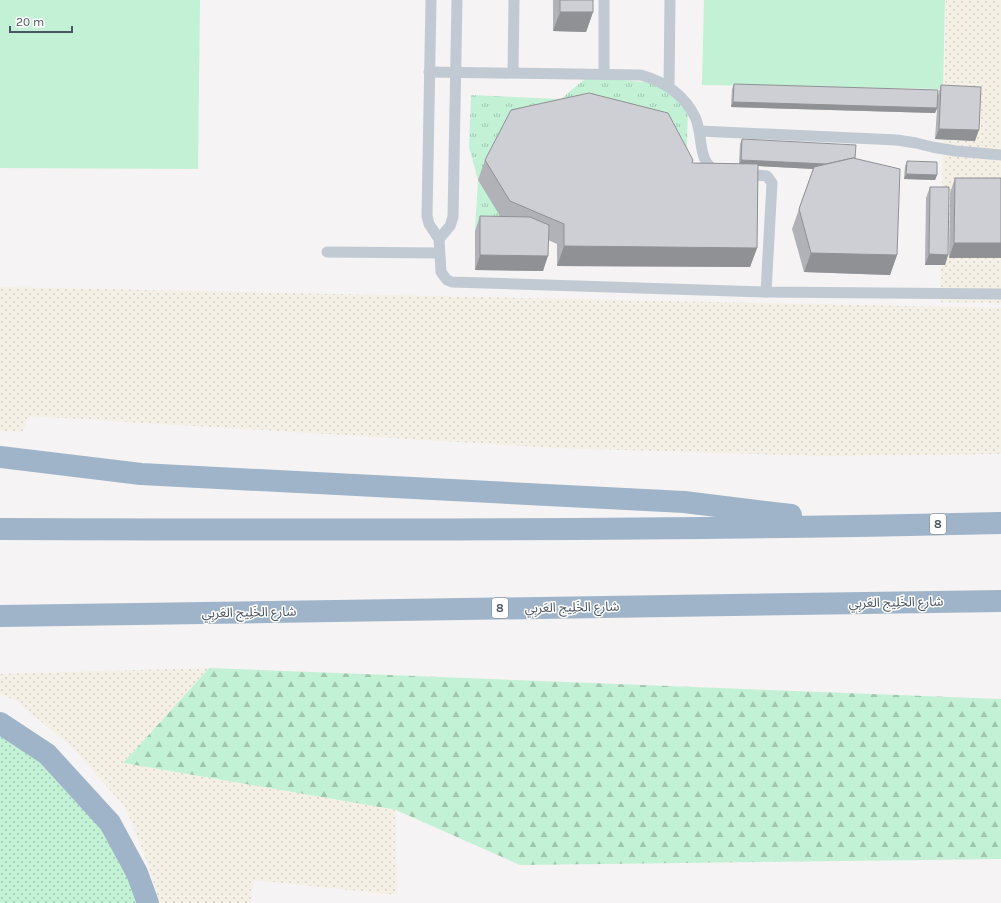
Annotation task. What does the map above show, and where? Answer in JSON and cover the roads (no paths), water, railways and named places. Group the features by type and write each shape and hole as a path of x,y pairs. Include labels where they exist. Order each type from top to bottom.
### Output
{"highway":[{"path":"0,457 141,474 684,502 875,526"},
{"name":"8","path":"0,529 345,530 875,526 1001,523"},
{"name":"شارع الخَلِيج العَربِي","path":"0,616 1001,601"},
{"path":"0,723 47,754 110,823 137,873 148,903"}],"lane":[{"path":"430,0 427,216 429,224 439,239 441,272 448,280 452,282 766,292 1001,294"},
{"path":"439,239 450,226 453,217 457,72 457,0"},
{"path":"513,73 514,0"},
{"path":"604,0 604,74"},
{"path":"669,86 670,0"},
{"path":"429,72 641,75 655,79 669,86 680,95 689,106 700,131 702,152 704,159 709,166 722,172 767,176 772,183 766,292"},
{"path":"700,131 897,140 916,142 932,147 956,151 1001,155"},
{"path":"327,252 440,253"}]}
